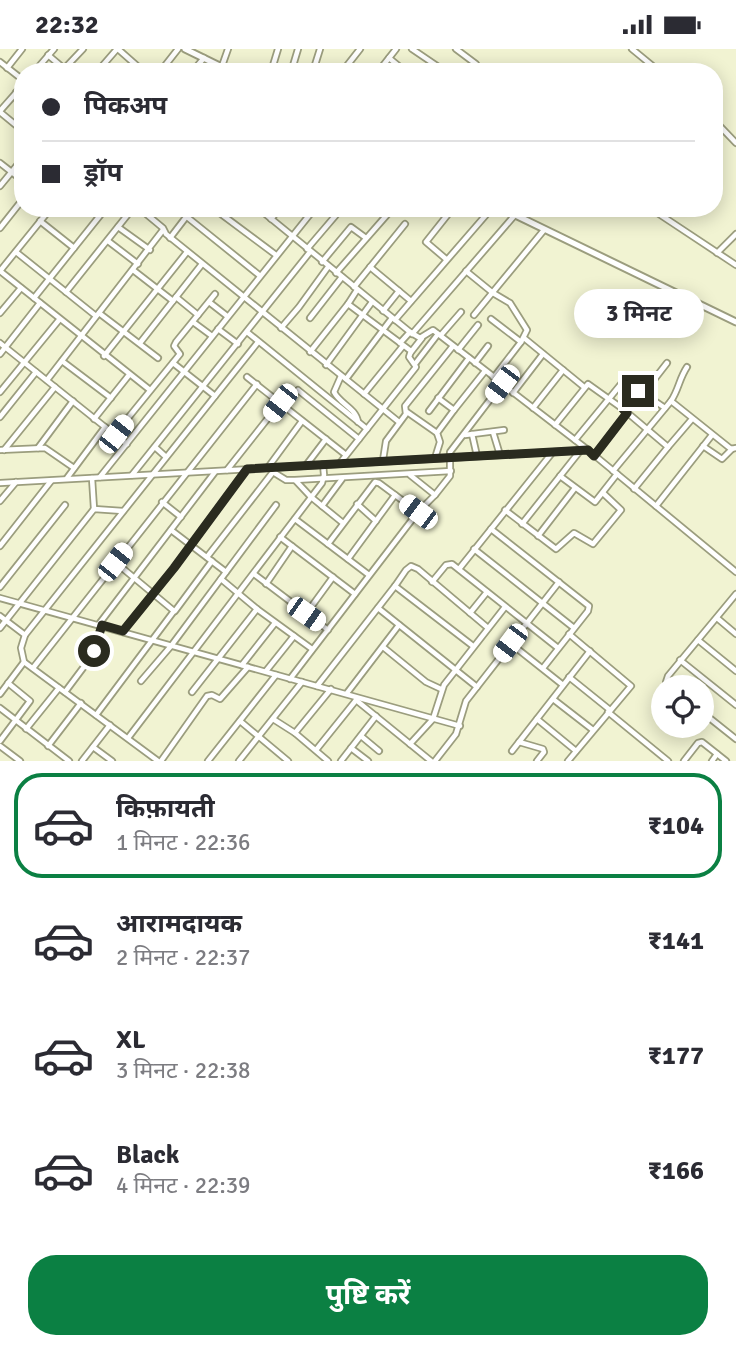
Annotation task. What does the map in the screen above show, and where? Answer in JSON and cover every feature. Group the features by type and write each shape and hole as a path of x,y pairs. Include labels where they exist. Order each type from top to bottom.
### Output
{"street":[{"path":"7,68 22,49"},
{"path":"41,63 54,49"},
{"path":"72,63 83,49"},
{"path":"105,63 117,49 133,63"},
{"path":"167,63 178,49"},
{"path":"185,49 215,63"},
{"path":"349,63 360,49"},
{"path":"385,63 396,49"},
{"path":"412,49 433,63"},
{"path":"456,49 475,63"},
{"path":"632,49 649,63"},
{"path":"48,55 58,63"},
{"path":"200,63 204,58"},
{"path":"389,58 395,63"},
{"path":"0,62 14,75"},
{"path":"2,104 0,112 14,124"},
{"path":"723,129 736,143"},
{"path":"0,163 14,175"},
{"path":"0,186 14,167"},
{"path":"0,228 14,210"},
{"path":"43,217 0,271 150,390"},
{"path":"34,298 100,217"},
{"path":"66,292 126,217"},
{"path":"150,217 187,252 399,422"},
{"path":"170,238 186,217"},
{"path":"188,217 259,275"},
{"path":"225,217 276,255"},
{"path":"100,477 308,217"},
{"path":"131,475 247,333 335,217"},
{"path":"310,318 366,238 385,217"},
{"path":"446,217 426,242 446,259"},
{"path":"358,422 355,413 334,392 343,377 484,217"},
{"path":"364,394 411,333 513,217"},
{"path":"516,217 736,322"},
{"path":"664,217 736,265"},
{"path":"271,219 411,333 422,337"},
{"path":"40,221 74,249"},
{"path":"310,352 348,304 370,267 405,225"},
{"path":"118,227 150,250"},
{"path":"322,262 351,227 366,238"},
{"path":"47,380 164,229"},
{"path":"474,315 544,230"},
{"path":"718,251 736,234"},
{"path":"108,241 138,265"},
{"path":"16,252 66,292 124,331 158,358"},
{"path":"104,356 187,252"},
{"path":"140,343 202,264"},
{"path":"281,328 328,267"},
{"path":"370,267 411,301"},
{"path":"133,270 157,289 198,314"},
{"path":"466,271 510,303 527,330 523,340 493,377"},
{"path":"0,313 21,288"},
{"path":"383,310 399,292"},
{"path":"116,434 181,353 174,344 215,294"},
{"path":"209,302 228,316"},
{"path":"326,365 372,302"},
{"path":"0,354 40,303"},
{"path":"348,304 411,352"},
{"path":"415,364 461,312"},
{"path":"491,319 543,353 584,387"},
{"path":"0,392 60,320"},
{"path":"192,322 212,336"},
{"path":"435,459 440,442 437,433 407,412 405,406 478,325"},
{"path":"218,329 238,344"},
{"path":"340,463 416,369 410,357 411,352 430,330 588,450 736,572"},
{"path":"247,333 367,429"},
{"path":"258,342 25,635 21,648 24,662 159,761 207,696 220,699 275,623"},
{"path":"0,343 127,444"},
{"path":"475,363 488,346"},
{"path":"513,393 543,353"},
{"path":"429,411 470,358"},
{"path":"62,361 111,398"},
{"path":"173,363 215,396"},
{"path":"575,440 608,398 629,377 653,381 667,363"},
{"path":"560,476 594,502 603,493 646,429 678,391 679,380 687,367"},
{"path":"533,408 564,370"},
{"path":"437,433 485,371"},
{"path":"0,417 36,372"},
{"path":"94,419 129,375"},
{"path":"247,377 346,455"},
{"path":"33,667 257,384"},
{"path":"290,679 418,512 450,476 450,452 502,384"},
{"path":"555,425 584,387 591,385 668,447"},
{"path":"1,450 55,387"},
{"path":"298,390 359,439"},
{"path":"594,456 635,394 640,391 665,408"},
{"path":"438,398 454,410"},
{"path":"38,448 73,401"},
{"path":"671,401 712,435 734,449 722,459 703,446"},
{"path":"227,470 280,403"},
{"path":"383,460 386,441 407,412"},
{"path":"635,489 692,419"},
{"path":"269,467 302,421"},
{"path":"66,479 105,427"},
{"path":"464,435 504,430"},
{"path":"493,432 500,455"},
{"path":"472,434 477,456"},
{"path":"656,506 712,435"},
{"path":"307,464 326,439"},
{"path":"155,447 166,457"},
{"path":"1,450 49,449 74,468"},
{"path":"0,483 588,450"},
{"path":"522,524 580,451"},
{"path":"459,569 553,452"},
{"path":"128,738 324,479 323,464"},
{"path":"207,557 277,466"},
{"path":"123,631 247,469"},
{"path":"65,692 92,656 101,625 216,471"},
{"path":"273,472 286,480 295,480 451,471"},
{"path":"410,474 435,495"},
{"path":"0,628 94,509 92,478"},
{"path":"322,506 343,478"},
{"path":"0,546 52,480"},
{"path":"295,480 343,523"},
{"path":"0,502 16,482"},
{"path":"328,544 374,482 418,512"},
{"path":"538,536 575,488"},
{"path":"505,510 556,549 574,533 593,544 621,510 603,493"},
{"path":"348,559 395,495"},
{"path":"162,502 181,517"},
{"path":"357,504 376,521"},
{"path":"0,587 65,505"},
{"path":"141,681 171,646 276,505"},
{"path":"94,509 123,511"},
{"path":"295,519 369,575"},
{"path":"491,529 589,606 588,611 543,668"},
{"path":"171,530 226,572"},
{"path":"281,537 355,594"},
{"path":"266,584 292,546"},
{"path":"474,549 574,628"},
{"path":"96,715 212,561"},
{"path":"115,562 174,611"},
{"path":"432,582 446,565 452,564 558,648"},
{"path":"317,686 411,566 488,628"},
{"path":"254,574 328,630"},
{"path":"306,614 333,577"},
{"path":"221,579 312,649"},
{"path":"0,598 347,693 433,761 454,738 460,726 464,705 559,582"},
{"path":"395,586 473,646"},
{"path":"470,613 487,592"},
{"path":"670,675 736,594"},
{"path":"410,744 433,719 441,689 505,607"},
{"path":"378,608 477,687"},
{"path":"192,692 257,609"},
{"path":"0,617 25,635"},
{"path":"717,618 736,634"},
{"path":"347,693 399,625"},
{"path":"568,761 630,690 631,684 569,634"},
{"path":"266,672 294,636"},
{"path":"698,640 736,671"},
{"path":"510,643 564,685"},
{"path":"383,647 426,682 441,689"},
{"path":"512,751 590,651"},
{"path":"680,660 736,705"},
{"path":"0,694 24,662"},
{"path":"208,761 276,675"},
{"path":"569,677 668,761"},
{"path":"243,760 302,682"},
{"path":"0,741 30,701 8,683"},
{"path":"26,729 59,688"},
{"path":"295,733 331,689"},
{"path":"357,699 460,726"},
{"path":"316,750 357,699"},
{"path":"553,699 593,730"},
{"path":"48,746 81,703"},
{"path":"0,708 69,761"},
{"path":"341,761 376,716"},
{"path":"273,718 295,733 325,760"},
{"path":"537,719 576,751"},
{"path":"240,721 288,761"},
{"path":"714,722 736,740"},
{"path":"82,761 110,725"},
{"path":"361,736 379,751"},
{"path":"519,742 543,748 544,752 537,761"},
{"path":"684,761 699,742 726,761"},
{"path":"0,746 18,761"},
{"path":"93,747 111,761"},
{"path":"351,748 368,761"},
{"path":"712,761 717,754"}],"route":[{"path":"94,651 102,625 123,631 174,568 247,469 588,450 594,456 627,413 623,409 638,391"}]}
